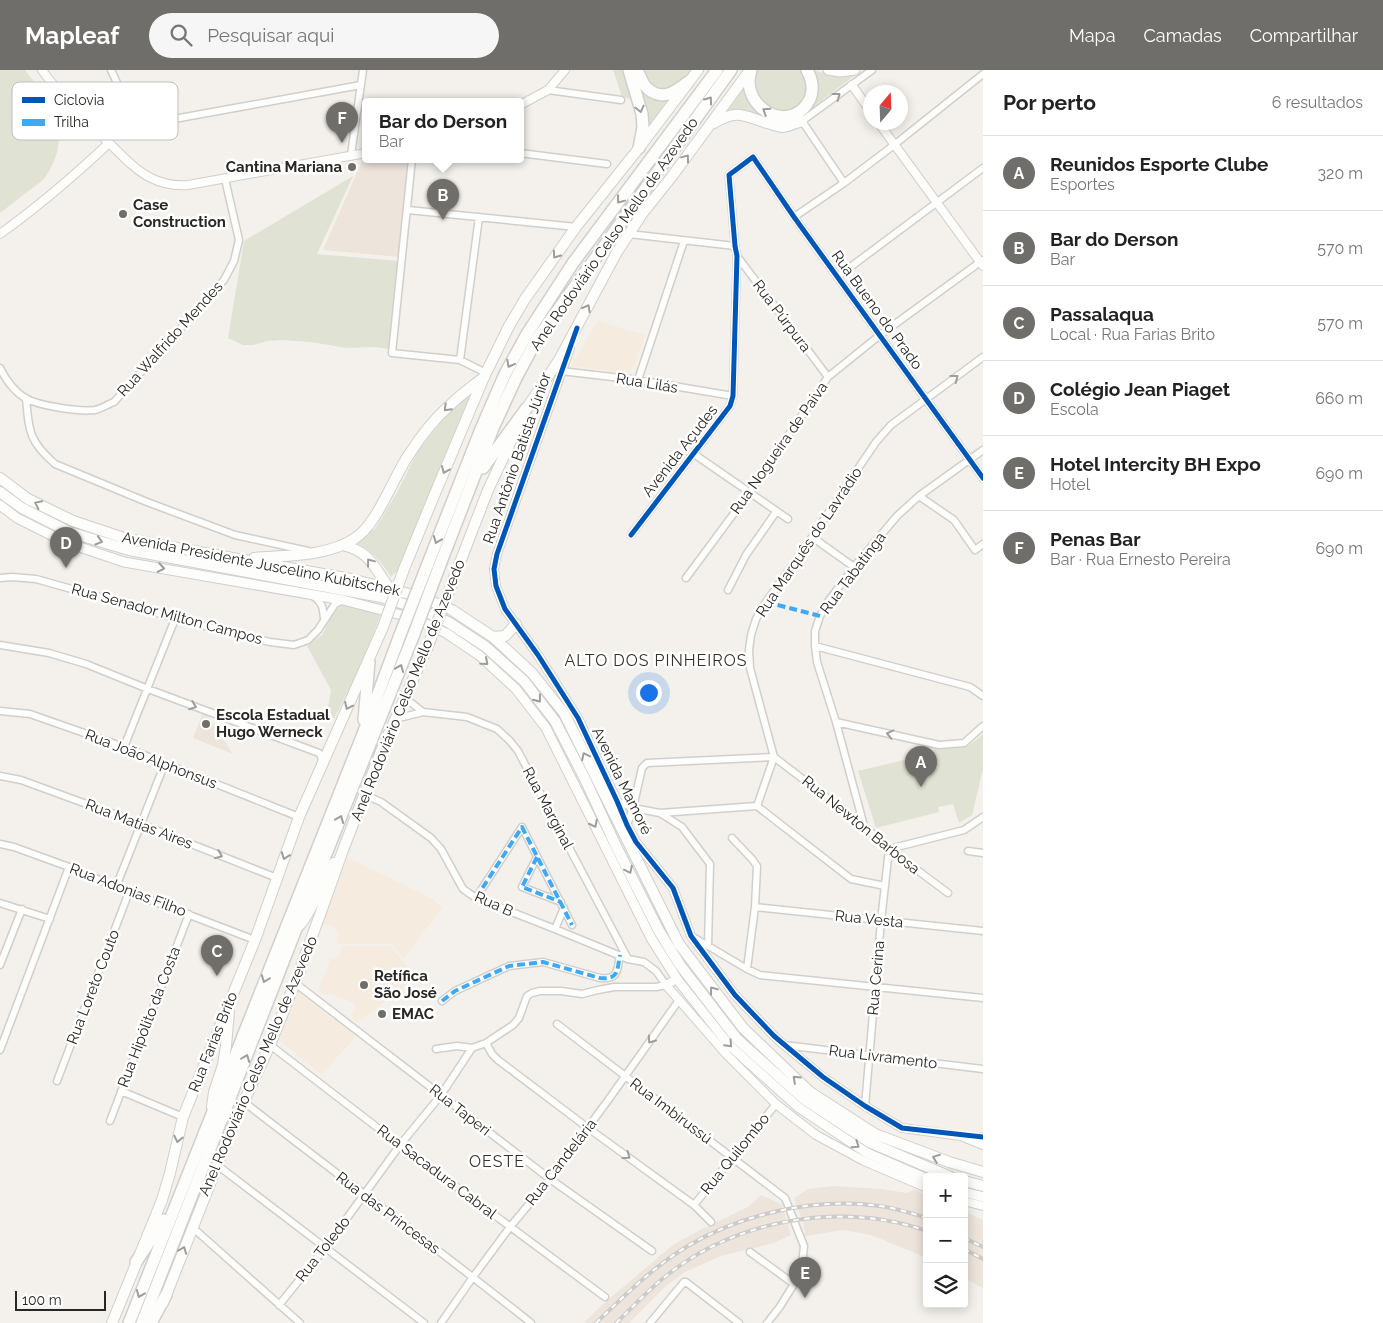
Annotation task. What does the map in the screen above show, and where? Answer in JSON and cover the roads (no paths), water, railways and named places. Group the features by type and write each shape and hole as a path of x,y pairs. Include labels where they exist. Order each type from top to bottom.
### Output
{"highway":[{"path":"629,70 642,114 643,127 639,148"},
{"path":"638,70 646,87 659,95 673,94 688,82"},
{"name":"Anel Rodoviário Celso Mello de Azevedo","path":"142,1323 228,1103 288,931 426,566 505,374 527,334 573,263 717,70"},
{"name":"Anel Rodoviário Celso Mello de Azevedo","path":"129,1323 211,1117 412,639 493,428 516,378 536,338 731,70"},
{"path":"750,70 748,81 750,91 757,104 770,114 784,117 798,113 807,105 812,93 812,77 807,70"},
{"path":"466,498 485,464 526,409"},
{"path":"363,734 369,662"},
{"path":"136,1262 178,1200"},
{"path":"151,1323 166,1295"}],"main road":[{"name":"Anel Rodoviário Celso Mello de Azevedo","path":"383,627 404,569 485,375 513,319 576,227 698,70"},
{"name":"Anel Rodoviário Celso Mello de Azevedo","path":"157,1323 166,1295 217,1165 295,983 382,749 428,646 488,490 526,409 559,360 617,252 642,214 750,70"},
{"path":"828,70 840,72 855,70"},
{"path":"709,126 724,117 738,114 783,127 802,122"},
{"path":"236,559 315,553 342,546 356,538 372,522 400,468 427,430 449,406 485,375"},
{"name":"Avenida Presidente Juscelino Kubitschek","path":"0,478 28,499 73,521 127,539 343,577 422,597 452,610 493,637 532,673 564,713 678,944 743,1028 810,1092 875,1134 949,1162 983,1172"},
{"name":"Avenida Presidente Juscelino Kubitschek","path":"0,492 22,508 69,532 129,550 381,597 417,608 448,622 486,647 524,681 555,721 659,932 680,965 737,1039 804,1099 871,1144 941,1173"},
{"name":"Avenida Presidente Juscelino Kubitschek","path":"0,505 17,518 65,542 124,562 343,600 413,618 446,633 480,656 516,689 546,728 651,938 677,979 730,1045 798,1107 867,1153 923,1177"},
{"path":"342,546 360,551 367,556 390,589"},
{"path":"493,637 505,636 516,624"},
{"name":"Rua Farias Brito","path":"112,1323 162,1200 183,1117 255,940 299,817 383,627"},
{"path":"288,931 309,914 328,874 343,850"},
{"path":"211,1117 214,1092 223,1065 231,998"},
{"path":"968,1181 983,1186"},
{"path":"968,1193 983,1197"}],"street":[{"path":"42,70 51,82"},
{"path":"111,70 117,82"},
{"path":"352,155 363,70"},
{"path":"524,103 548,90 565,70"},
{"path":"844,182 802,122 872,70"},
{"path":"794,217 894,145 983,74"},
{"path":"852,85 863,102"},
{"path":"178,118 361,86"},
{"path":"548,90 621,100"},
{"path":"884,130 982,263"},
{"path":"0,234 40,204 85,165 106,140 143,174 162,183 174,186 188,186 362,154"},
{"path":"524,154 607,164"},
{"name":"Rua Bueno do Prado","path":"735,246 729,175 753,157 794,217 983,478"},
{"path":"412,163 392,353 460,360 485,375"},
{"path":"837,277 983,168"},
{"name":"Rua Walfrido Mendes","path":"0,368 14,389 26,398 44,404 74,410 97,410 114,402 224,280 234,261 239,240 225,179"},
{"path":"408,210 576,227"},
{"path":"460,360 479,217"},
{"path":"629,234 735,246 737,256"},
{"path":"638,380 684,241"},
{"name":"Rua Púrpura","path":"737,256 828,377"},
{"name":"Avenida Açudes","path":"631,535 730,406 733,396 737,256"},
{"name":"Rua Nogueira de Paiva","path":"686,578 749,493 828,377 880,335 982,263"},
{"name":"Rua Antônio Batista Júnior","path":"516,624 505,609 496,586 494,569 497,554 577,328"},
{"name":"Rua Marquês do Lavrádio","path":"774,757 750,668 749,650 756,619 876,442 891,425 983,357"},
{"name":"Rua Lilás","path":"562,371 638,380 733,396"},
{"path":"26,398 28,428 32,437 47,457 56,464 147,502 235,535 315,553"},
{"name":"Rua Tabatinga","path":"864,826 836,722 817,662 814,646 815,631 827,603 854,567 897,516 919,496 983,450"},
{"path":"694,454 788,519"},
{"path":"919,496 954,520 975,550 983,544"},
{"path":"728,590 746,555 776,512"},
{"path":"812,537 854,567"},
{"name":"Rua Senador Milton Campos","path":"0,578 36,579 174,619 270,642 294,645 308,640 318,630 335,604 343,600"},
{"path":"312,595 320,600 324,620"},
{"path":"124,747 174,619"},
{"name":"Avenida Mamoré","path":"516,624 578,718 636,842 672,888 690,936 735,995 784,1045 823,1077 866,1106 902,1128 961,1136"},
{"path":"0,645 48,653 86,664 319,753 322,764"},
{"path":"814,646 970,687 983,696"},
{"path":"405,698 423,712"},
{"name":"Rua João Alphonsus","path":"0,712 30,714 124,747 299,817"},
{"name":"Rua Marginal","path":"395,719 423,712 467,717 497,729 514,746 628,959"},
{"path":"836,722 939,745 964,743 983,726"},
{"path":"627,825 642,768 647,763 774,757 757,806"},
{"name":"Rua Newton Barbosa","path":"774,757 948,894"},
{"path":"116,887 165,763"},
{"name":"Rua Matias Aires","path":"0,776 21,780 141,824 277,878"},
{"name":"Rua B","path":"364,795 381,802 431,838 441,849 462,888 476,898 628,959 644,962 656,971 666,985"},
{"path":"617,801 633,808 660,813 757,806 851,879 885,886"},
{"path":"660,813 682,827 710,864 708,946"},
{"path":"889,849 964,830 983,817"},
{"path":"476,898 522,827 572,925"},
{"path":"732,838 757,866 755,907 748,969"},
{"name":"Rua Adonias Filho","path":"0,844 14,847 68,867 255,940"},
{"name":"Rua Cerina","path":"866,1106 875,987 889,849"},
{"path":"968,851 983,853"},
{"path":"537,857 522,887 562,905"},
{"path":"0,1050 68,867"},
{"name":"Rua Loreto Couto","path":"58,1081 130,892"},
{"path":"0,903 50,919"},
{"path":"555,929 562,905"},
{"name":"Rua Vesta","path":"755,907 983,931"},
{"path":"0,965 22,909"},
{"name":"Rua Hipólito da Costa","path":"110,1121 189,914"},
{"path":"690,936 760,974 983,998"},
{"path":"442,1001 455,991 509,966 543,962 609,979 617,971 620,955"},
{"path":"436,1049 457,1046 472,1048 486,1043 513,1025 519,1018 527,996 532,993 561,991 582,994 614,987 656,987 666,985 677,979"},
{"name":"Rua Taperi","path":"295,983 550,1178 652,1251"},
{"path":"666,985 727,1055 776,1104 816,1134 864,1161 923,1186"},
{"name":"Rua Candelária","path":"441,1323 473,1276 588,1128 679,1000"},
{"name":"Rua Imbirussú","path":"557,1024 785,1198 804,1246 802,1273 794,1284"},
{"path":"486,1043 492,1054 588,1128 694,1205 711,1222"},
{"name":"Rua Sacadura Cabral","path":"270,1045 400,1145 605,1297"},
{"name":"Rua Livramento","path":"784,1045 983,1069"},
{"name":"Rua Toledo","path":"279,1305 326,1247 400,1145 441,1095 472,1048"},
{"path":"121,1091 183,1117"},
{"name":"Rua das Princesas","path":"244,1102 473,1276 531,1323"},
{"name":"Rua Quilombo","path":"694,1205 776,1104"},
{"path":"961,1136 983,1137"},
{"path":"961,1136 983,1145"},
{"path":"217,1165 424,1323"},
{"path":"968,1201 983,1206"},
{"path":"192,1227 300,1323"},
{"path":"750,1252 794,1284 767,1323"},
{"path":"650,1323 684,1282 739,1323"}],"railway":[{"path":"596,1323 639,1283 674,1255 707,1235 754,1217 804,1206 830,1204 879,1206 923,1217"},
{"path":"616,1323 659,1281 694,1256 725,1241 757,1229 791,1221 825,1217 860,1217 894,1222 923,1230"},
{"path":"968,1240 983,1247"},
{"path":"968,1251 983,1259"}],"place":[{"name":"Penas Bar","path":"342,143"},
{"name":"Cantina Mariana","path":"352,167"},
{"name":"Case Construction","path":"123,214"},
{"name":"Bar do Derson","path":"443,220"},
{"name":"Colégio Jean Piaget","path":"66,568"},
{"name":"Escola Estadual Hugo Werneck","path":"206,724"},
{"name":"Reunidos Esporte Clube","path":"921,787"},
{"name":"Passalaqua","path":"217,976"},
{"name":"Retífica São José","path":"364,985"},
{"name":"EMAC","path":"382,1014"},
{"name":"Hotel Intercity BH Expo","path":"805,1298"}],"district":[{"name":"ALTO DOS PINHEIROS","path":"656,660"},
{"name":"OESTE","path":"497,1161"}]}
